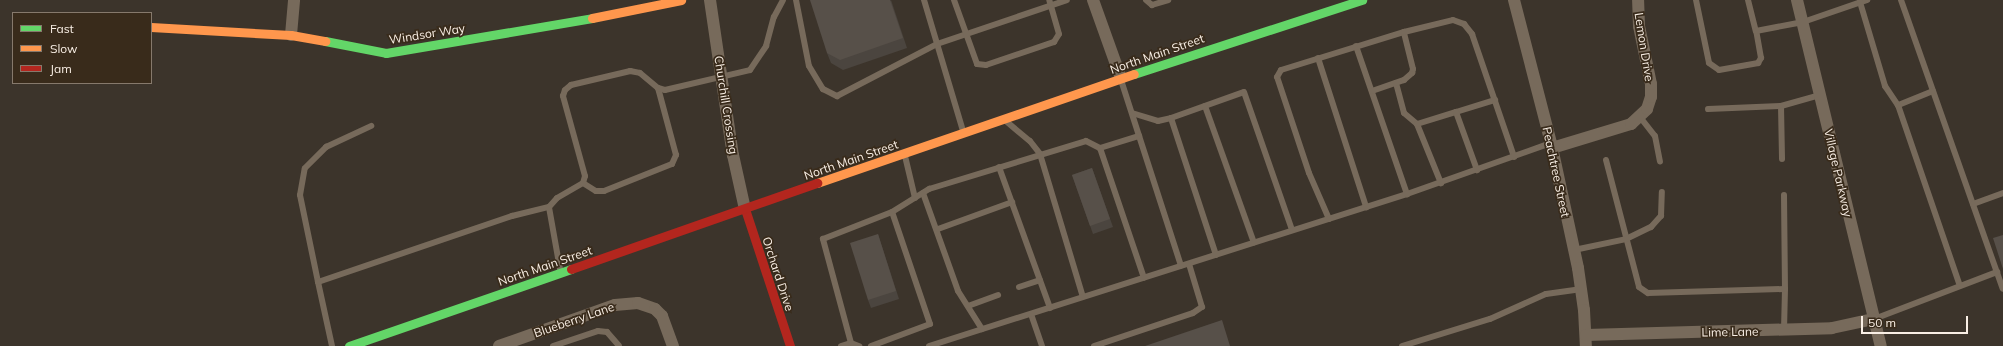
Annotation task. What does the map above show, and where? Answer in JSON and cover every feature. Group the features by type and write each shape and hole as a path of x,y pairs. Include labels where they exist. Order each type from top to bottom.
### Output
{"main road":[{"name":"Windsor Way","path":"152,27 290,35 386,53 520,32 681,0"},
{"name":"North Main Street","path":"349,346 964,134 1121,78 1362,0"},
{"name":"Orchard Drive","path":"745,209 790,346"}],"street":[{"path":"290,35 294,0"},
{"name":"Churchill Crossing","path":"710,0 740,196 745,209"},
{"path":"1094,0 1121,78"},
{"name":"Peachtree Street","path":"1514,0 1552,146 1574,250 1582,289 1586,341"},
{"name":"Lemon Drive","path":"1638,0 1639,26 1651,84 1651,97 1640,118"},
{"name":"Village Parkway","path":"1797,0 1881,346"},
{"path":"1552,146 1620,128 1640,118"},
{"name":"Blueberry Lane","path":"499,346 615,305 638,303 655,309 662,316 673,346"},
{"name":"Lime Lane","path":"1586,341 1832,328 1874,319"}],"lane":[{"path":"318,282 512,216 549,207 557,198 583,183 585,176 563,96 565,90 571,85 630,71 640,73 658,88 665,90 750,70 766,46 774,17 783,0"},
{"path":"796,0 809,66 823,89 837,96 937,44 967,35 1050,3 1067,0"},
{"path":"924,0 964,134"},
{"path":"954,0 977,64 986,65 1054,42 1059,34 1050,3"},
{"path":"1146,0 1152,5 1168,0"},
{"path":"1696,0 1709,63 1719,70 1758,62 1761,58 1748,0"},
{"path":"1756,31 1803,22 1867,0"},
{"path":"1901,0 2003,289"},
{"path":"1860,2 1885,86 1898,105 1960,286"},
{"path":"1329,219 1309,173 1277,76 1281,70 1404,32 1453,20 1464,24 1472,34 1514,157"},
{"path":"1372,91 1404,80 1413,69 1404,32"},
{"path":"1356,46 1407,194"},
{"path":"1318,58 1366,207"},
{"path":"1121,78 1181,266"},
{"path":"1396,83 1404,113 1417,124 1441,183"},
{"path":"583,183 596,191 604,191 672,164 676,155 658,88"},
{"path":"1898,105 1933,91"},
{"path":"1132,113 1158,121 1171,118 1244,92 1292,230"},
{"path":"1708,109 1781,106 1820,95"},
{"path":"1417,124 1494,100"},
{"path":"1205,106 1254,243"},
{"path":"1781,106 1782,159"},
{"path":"1456,112 1477,170"},
{"path":"1171,118 1216,255"},
{"path":"1640,118 1655,136 1660,162"},
{"path":"1004,120 1030,141 1040,154 1083,297"},
{"path":"332,346 300,195 305,168 326,147 371,126"},
{"path":"851,343 823,239 892,212 923,193 999,167 1086,141 1100,148 1139,136"},
{"path":"929,346 1189,264 1441,183 1514,157 1552,146"},
{"path":"1100,148 1144,278"},
{"path":"905,154 915,198"},
{"path":"1606,160 1639,287 1648,293 1785,289"},
{"path":"999,167 1050,308"},
{"path":"1574,250 1626,239 1651,227 1661,216 1662,192"},
{"path":"923,193 938,229 958,291 982,329"},
{"path":"1973,204 2003,193"},
{"path":"1784,195 1784,330"},
{"path":"938,229 1012,202"},
{"path":"549,207 561,273"},
{"path":"871,346 930,324 892,212"},
{"path":"1094,346 1193,312 1202,306 1189,264"},
{"path":"1874,319 1997,272"},
{"path":"1019,287 1040,280"},
{"path":"1402,346 1490,319 1546,294 1582,289"},
{"path":"968,306 998,295"},
{"path":"1031,314 1042,346"},
{"path":"553,346 598,332 607,332 619,346"},
{"path":"841,346 851,343 859,346"}],"building":[{"path":"810,0 890,0 903,38 840,60 827,53"},
{"path":"1092,168 1110,219 1090,226 1072,175"},
{"path":"878,234 896,291 868,300 850,243"},
{"path":"2003,235 2003,269 1993,238"},
{"path":"1222,320 1230,346 1145,346"}],"traffic: fast":[{"path":"1134,74 1362,0"},
{"path":"325,41 386,53 592,18"},
{"path":"349,346 571,269"}],"traffic: slow":[{"path":"592,18 681,0"},
{"path":"152,27 291,35 325,41"},
{"path":"817,183 1134,74"}],"traffic: jam":[{"path":"571,269 817,183"},
{"path":"745,209 790,346"}]}
